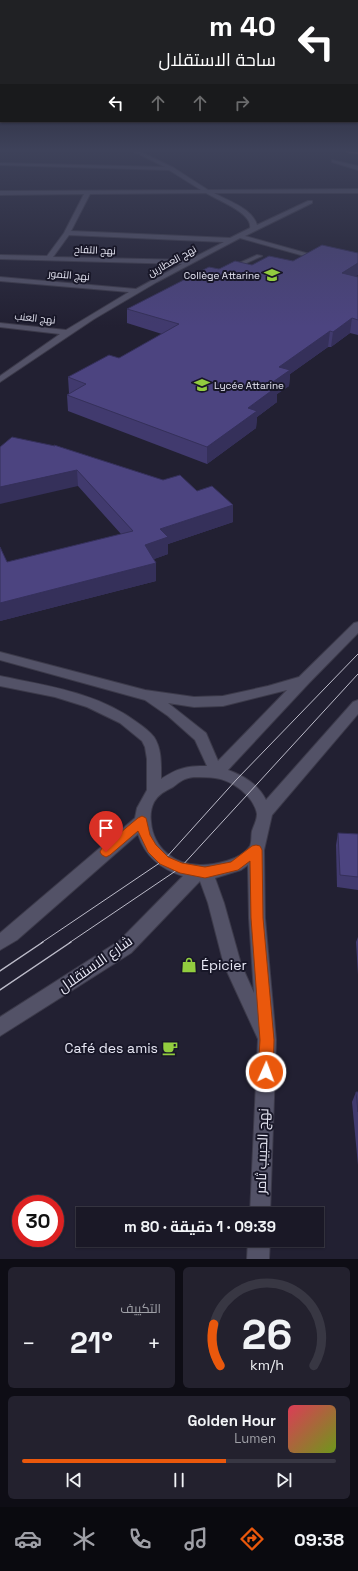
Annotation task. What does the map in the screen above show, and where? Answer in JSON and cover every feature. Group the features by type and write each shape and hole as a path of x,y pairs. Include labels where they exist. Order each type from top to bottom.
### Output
{"street":[{"path":"49,258 67,233 79,210"},
{"path":"241,210 251,218 254,224 253,229"},
{"name":"نهج العطارين","path":"0,380 30,356 67,332 137,291 230,240 294,210"},
{"path":"67,233 230,240"},
{"path":"239,236 311,256 311,258 300,264"},
{"path":"224,272 259,256"},
{"name":"نهج التفاح","path":"0,257 189,262"},
{"name":"نهج التمور","path":"0,279 137,291"},
{"path":"154,282 162,284"},
{"name":"نهج العنب","path":"0,325 67,332"},
{"path":"216,772 358,626"},
{"path":"0,656 145,695 194,702 224,701 268,691 304,680"},
{"path":"0,681 72,697 114,713 133,726 150,741 153,759 154,790"},
{"path":"145,695 173,713 201,737 216,772"},
{"path":"264,814 259,801 251,790 237,779 216,772 182,773 154,790 145,804 142,821 145,835 152,849 164,860 180,868 202,873 234,866 256,850 264,814 358,705"},
{"path":"0,942 11,935 142,821"},
{"name":"نهج الحبيب ثامر","path":"256,850 257,918 267,1040 260,1207"},
{"name":"نهج الحبيب ثامر","path":"202,873 216,903 233,965 267,1040"},
{"name":"شارع الاستقلال","path":"0,1027 125,947 202,873"},
{"path":"258,1259 259,1247"}],"building":[{"path":"322,245 358,253 358,263 342,273 358,277 358,320 352,318 333,332 330,331 279,367 290,370 270,384 278,386 248,408 257,411 207,447 67,395 86,384 68,377 109,355 119,358 179,324 127,309 209,267 219,269 235,261 252,265 269,256 293,261"},
{"path":"12,437 55,446 54,445 163,480 180,475 197,491 212,486 233,505 160,529 168,537 145,545 156,563 0,603 0,547 7,562 133,531 77,470 0,487 0,447"},
{"path":"338,833 358,834 358,877 340,875"},
{"path":"356,1092 358,1092 358,1112"}],"tram line":[{"path":"41,943 164,860 237,779 358,654"},
{"path":"69,943 180,868 358,674"},
{"path":"0,971 43,942"},
{"path":"0,990 71,942"}],"place":[{"name":"Collège Attarine","path":"272,275"},
{"name":"Lycée Attarine","path":"202,385"},
{"name":"Épicier","path":"189,965"},
{"name":"Café des amis","path":"170,1048"}],"route":[{"path":"106,852 142,821 145,835 152,849 164,860 180,868 205,873 234,866 256,850 257,918 267,1040 266,1072"}]}
